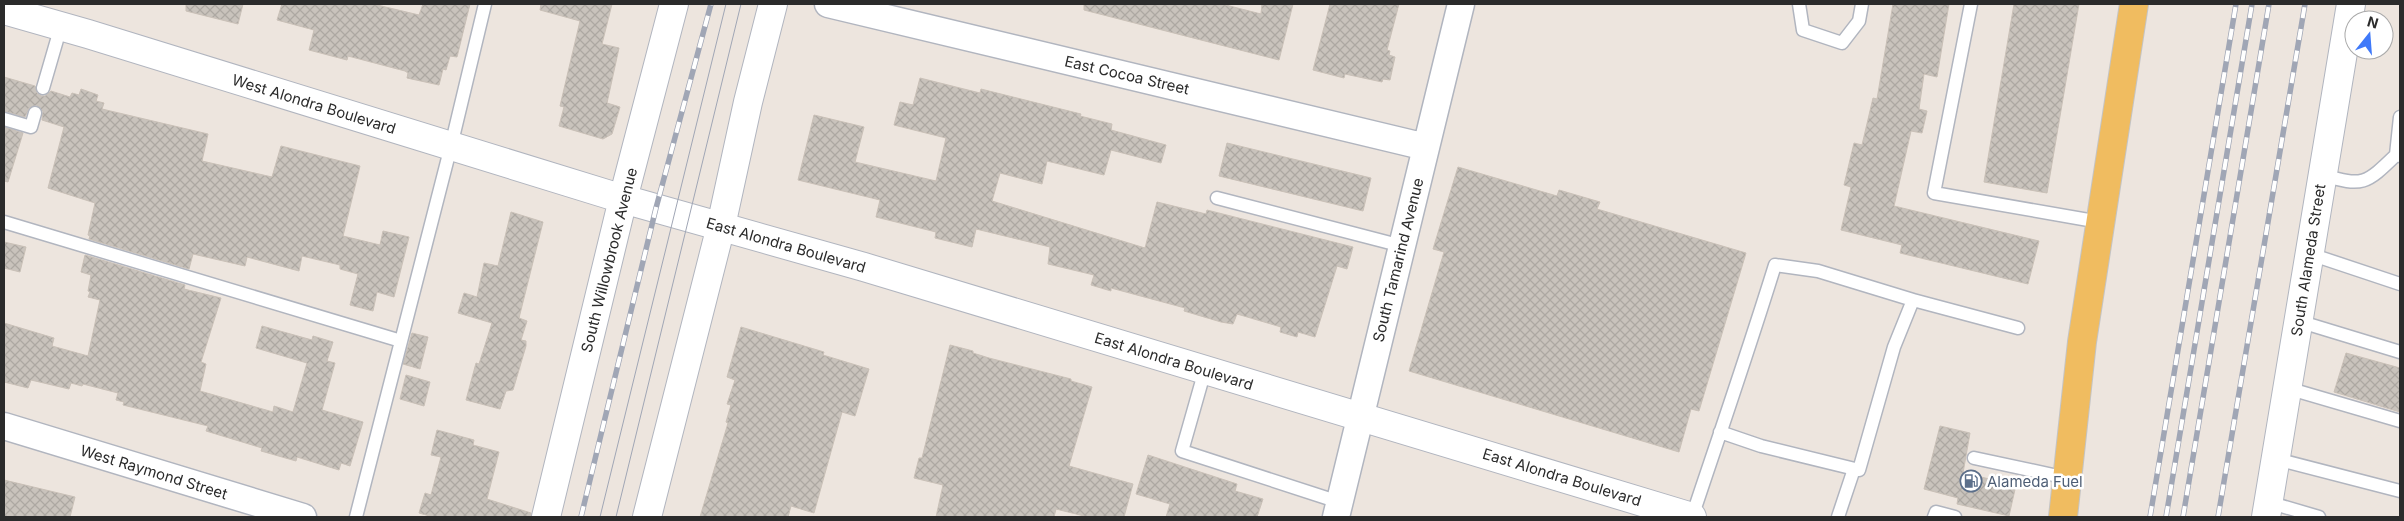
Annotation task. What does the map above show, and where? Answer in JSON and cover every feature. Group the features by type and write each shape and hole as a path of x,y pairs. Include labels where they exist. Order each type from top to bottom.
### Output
{"main road":[{"name":"South Willowbrook Avenue","path":"546,517 623,199 674,4"},
{"path":"647,517 721,226 773,4"},
{"path":"2063,517 2082,342 2134,4"},
{"name":"South Alameda Street","path":"2267,510 2351,4"},
{"name":"West Alondra Boulevard","path":"4,12 61,26 623,199"},
{"name":"East Alondra Boulevard","path":"623,199 721,226 1206,370 1692,517"}],"street":[{"name":"East Cocoa Street","path":"828,4 1426,147"},
{"name":"South Tamarind Avenue","path":"1338,510 1461,4"},
{"name":"West Raymond Street","path":"4,426 303,517"}],"lane":[{"path":"356,517 451,146 485,4"},
{"path":"1799,4 1803,30 1842,43 1859,20 1862,4"},
{"path":"1971,4 1934,193 2100,222"},
{"path":"43,88 61,26"},
{"path":"4,119 32,127 35,114"},
{"path":"2323,175 2352,184 2374,176 2398,156 2400,117"},
{"path":"1217,198 1402,246"},
{"path":"4,222 401,341"},
{"path":"2310,254 2400,284"},
{"path":"1692,517 1775,265 1818,271 1913,300 2018,328"},
{"path":"1720,432 1761,446 1859,470 1894,346 1913,300"},
{"path":"2298,321 2400,352"},
{"path":"1206,370 1182,451 1338,510"},
{"path":"2287,388 2400,421"},
{"path":"1974,458 2067,478"},
{"path":"2276,459 2400,491"},
{"path":"1838,517 1854,469"},
{"path":"2267,510 2318,517"},
{"path":"1934,517 1936,512 1955,517"}],"building":[{"path":"186,4 243,4 238,24 186,11"},
{"path":"282,4 373,4 419,15 423,4 470,4 457,57 450,56 446,70 443,69 439,85 407,78 408,73 405,71 348,56 347,60 309,50 314,30 277,20"},
{"path":"541,4 612,4 602,44 619,48 607,103 620,107 612,134 603,139 559,126 564,107 560,106 580,21 540,10"},
{"path":"1084,4 1222,4 1261,14 1262,4 1293,4 1279,60 1084,10"},
{"path":"1330,4 1399,4 1387,50 1390,51 1389,55 1395,57 1390,80 1383,79 1382,82 1345,74 1344,78 1313,70"},
{"path":"1893,4 1949,4 1937,77 1924,74 1919,109 1927,111 1922,133 1911,131 1894,206 2039,241 2028,284 1900,253 1902,245 1841,230 1851,187 1844,185 1854,143 1862,145 1873,98 1877,99"},
{"path":"2014,4 2079,4 2047,193 1984,182"},
{"path":"4,77 35,86 37,93 41,96 45,96 51,91 70,97 72,93 79,95 81,89 98,95 96,101 104,103 102,109 208,134 202,161 272,177 281,146 360,166 343,236 380,245 383,231 409,237 394,297 377,292 373,311 350,305 358,274 340,269 340,265 302,256 299,271 247,257 245,266 193,254 189,269 89,239 90,236 88,235 95,203 48,188 64,127 42,120 43,111 37,105 29,108 25,117 4,111"},
{"path":"920,78 980,93 981,89 1081,114 1080,116 1112,124 1111,130 1166,145 1161,163 1111,150 1104,175 1047,161 1042,184 1000,173 992,201 1145,248 1157,202 1206,214 1207,210 1353,247 1347,269 1337,266 1315,337 1298,332 1297,337 1280,332 1281,327 1237,314 1233,324 1221,322 1184,311 1185,308 1111,288 1111,291 1091,285 1094,275 1048,264 1050,247 976,229 972,247 935,238 936,232 876,217 880,200 798,180 814,115 864,127 855,162 936,181 946,138 894,125 900,102 913,105"},
{"path":"4,127 23,133 8,182 4,181"},
{"path":"1227,143 1371,178 1363,211 1219,176"},
{"path":"1458,167 1557,196 1559,190 1600,202 1597,209 1746,253 1699,411 1691,409 1679,452 1409,371 1444,252 1433,249"},
{"path":"511,212 543,222 519,318 527,321 521,340 526,341 526,346 513,390 506,391 500,409 466,400 476,363 479,364 492,323 458,313 464,293 477,297 484,263 498,266"},
{"path":"4,242 26,247 20,272 4,268"},
{"path":"85,255 185,285 184,289 221,298 201,362 206,364 200,391 273,412 274,406 293,412 307,363 256,348 262,326 312,340 313,336 333,342 327,361 335,363 322,410 363,422 350,466 341,463 339,470 297,457 296,461 261,451 262,448 206,431 208,426 123,405 124,402 116,400 118,393 83,384 82,386 71,383 69,389 31,380 28,388 4,382 4,323 54,338 52,346 88,356 100,300 88,297 91,275 81,272"},
{"path":"741,327 824,352 823,355 869,369 855,416 842,412 814,513 791,506 788,517 700,517 728,423 726,422 731,405 727,404 735,380 727,377"},
{"path":"412,333 428,337 420,369 403,364"},
{"path":"950,345 973,351 973,353 989,358 1071,379 1071,381 1092,387 1069,466 1133,484 1124,517 1088,517 1056,509 1054,517 936,517 943,485 914,478 919,458 922,458"},
{"path":"2346,353 2400,368 2400,412 2334,392"},
{"path":"406,375 430,382 424,406 400,399"},
{"path":"1940,426 1970,433 1963,473 2016,485 2009,516 1957,504 1958,498 1924,489"},
{"path":"437,430 474,440 473,445 499,452 487,499 531,513 531,517 433,517 419,513 425,493 431,495 441,457 431,455"},
{"path":"1148,455 1237,484 1235,491 1263,499 1257,517 1166,517 1170,504 1136,494"},
{"path":"4,480 75,497 70,517 4,517"}],"tram line":[{"path":"600,517 726,4"},
{"path":"616,517 741,4"}],"railway":[{"path":"581,517 656,208 711,4"},
{"path":"2150,517 2236,4"},
{"path":"2166,517 2252,4"},
{"path":"2183,517 2269,4"},
{"path":"2218,517 2305,4"}],"place":[{"name":"Alameda Fuel","path":"1971,481"}]}
